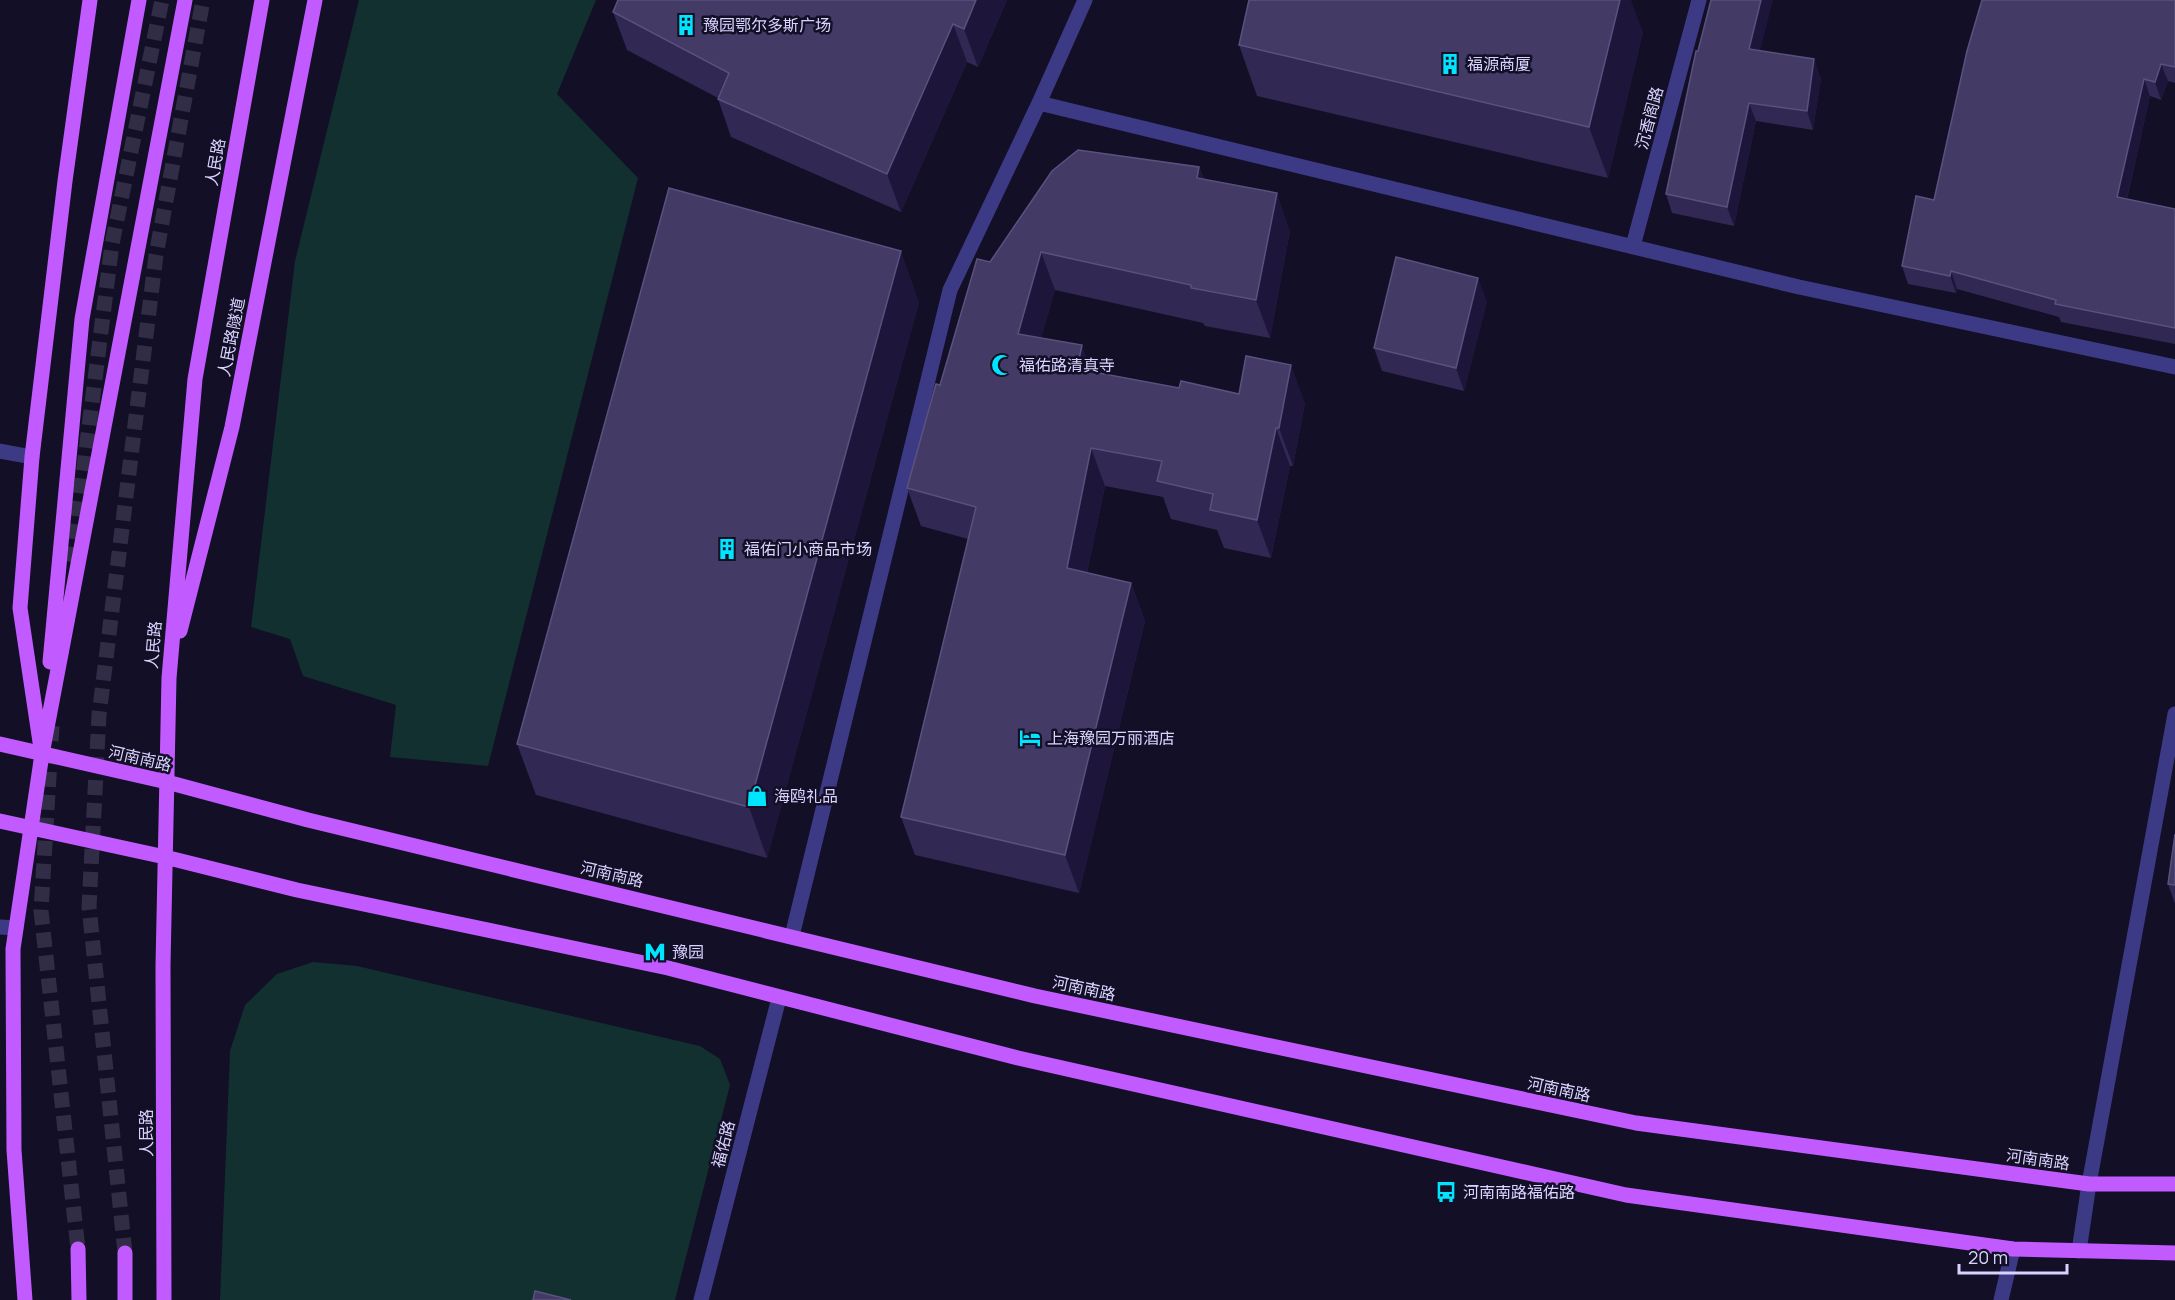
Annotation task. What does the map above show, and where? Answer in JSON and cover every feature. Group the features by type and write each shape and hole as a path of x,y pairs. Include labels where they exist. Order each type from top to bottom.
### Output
{"main road":[{"path":"42,754 20,608 32,457 65,181 90,0"},
{"path":"42,754 82,319 139,0"},
{"path":"26,1300 14,1150 12,949 8,927 30,828 42,754 185,0"},
{"name":"人民路","path":"164,1300 163,966 169,678 195,379 262,0"},
{"name":"人民路隧道","path":"169,678 232,427 315,0"},
{"name":"河南南路","path":"0,744 167,782 308,820 1046,999 1636,1123 2089,1184 2175,1184"},
{"path":"0,821 165,857 297,890 668,968 1018,1058 1626,1195 2013,1249 2175,1253"},
{"path":"78,1249 80,1300"},
{"path":"124,1253 125,1300"}],"street":[{"path":"792,936 950,290 1085,0"},
{"name":"沉香阁路","path":"1633,246 1699,0"},
{"path":"1039,103 1799,287 2175,367"},
{"path":"0,451 32,457"},
{"path":"2079,1251 2089,1184 2175,714"},
{"name":"福佑路","path":"701,1300 779,998"},
{"path":"2001,1300 2013,1249"}],"green space":[{"path":"359,0 596,0 557,94 638,178 488,766 390,757 396,705 303,676 290,639 251,627 295,261"},
{"path":"313,962 357,966 700,1046 720,1059 730,1085 675,1300 220,1300 230,1051 245,1005 277,974"}],"building":[{"path":"618,0 976,0 964,29 953,24 887,174 718,99 729,73 613,12"},
{"path":"1249,0 1620,0 1589,127 1239,45"},
{"path":"1711,0 1761,0 1749,49 1814,59 1807,111 1749,103 1727,207 1666,194 1696,51 1698,51"},
{"path":"1982,0 2175,0 2175,67 2161,64 2155,82 2144,79 2117,197 2175,209 2175,328 2055,304 2056,300 1951,271 1950,276 1902,266 1916,196 1934,200 1967,51"},
{"path":"1078,150 1199,167 1197,178 1277,193 1256,300 1191,288 1191,285 1041,252 1018,334 1082,345 1077,369 1179,388 1181,381 1239,394 1246,356 1291,365 1257,520 1210,510 1213,494 1157,481 1162,461 1091,448 1067,568 1131,583 1065,855 901,817 976,507 907,488 936,384 940,385 977,259 990,262 1052,171"},
{"name":"福佑门小商品市场","path":"669,188 901,251 749,807 517,744"},
{"path":"1396,257 1478,278 1456,368 1374,348"},
{"path":"2175,834 2175,885 2168,884"},
{"path":"535,1291 571,1300 533,1300"}],"tunnel":[{"path":"72,562 112,244 162,0"},
{"path":"125,1253 89,907 99,715 156,255 203,0"},
{"path":"52,726 41,911 78,1249"}],"place":[{"name":"豫园鄂尔多斯广场","path":"686,25"},
{"name":"福源商厦","path":"1450,64"},
{"name":"福佑路清真寺","path":"1002,365"},
{"name":"福佑门小商品市场","path":"727,549"},
{"name":"上海豫园万丽酒店","path":"1030,738"},
{"name":"海鸥礼品","path":"757,796"},
{"name":"豫园","path":"655,952"},
{"name":"河南南路福佑路","path":"1446,1192"}]}
